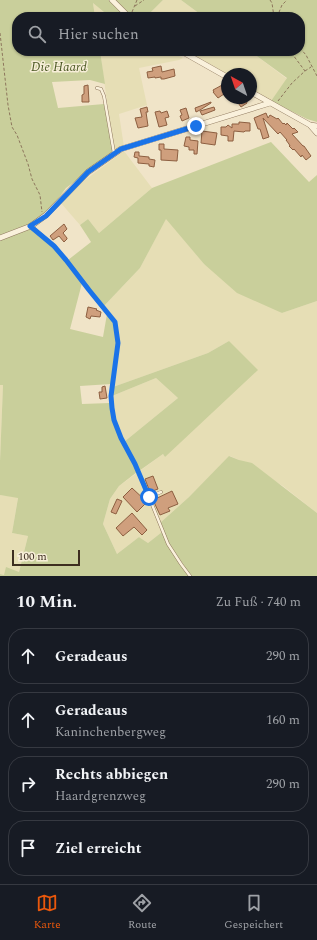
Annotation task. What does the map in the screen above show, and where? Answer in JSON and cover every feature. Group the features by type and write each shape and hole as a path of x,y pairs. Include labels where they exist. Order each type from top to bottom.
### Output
{"street":[{"path":"112,0 124,12"},
{"path":"190,56 221,74"},
{"path":"257,95 310,125 317,133"},
{"path":"0,238 30,226 46,216 88,172 121,149 272,104"},
{"path":"310,125 317,126"}],"lane":[{"path":"97,88 103,91 114,154"},
{"path":"30,226 54,246 104,309"},
{"path":"161,492 149,497 168,544 190,576"}],"path":[{"path":"132,12 137,0"},
{"path":"134,7 144,0"},
{"path":"270,0 273,12"},
{"path":"279,12 282,5 287,0"},
{"path":"0,33 12,128 17,135 32,179 40,195 42,218"},
{"path":"305,54 317,76"},
{"path":"294,56 305,71"},
{"path":"272,104 311,66"},
{"path":"104,309 115,322 118,343 111,396 114,420 149,497"}],"shaded area":[{"path":"163,0 181,0 197,12 151,12"},
{"path":"93,3 104,12 94,12"},
{"path":"101,56 179,56 183,58 139,68 147,105 119,114 124,147 114,153"},
{"path":"196,56 257,56 287,79 271,101 257,93 257,68 221,68 221,71"},
{"path":"124,151 152,188 99,233 88,219 80,225 60,202 77,186"},
{"path":"166,218 204,264 282,313 317,301 317,513 283,486 230,456 189,497 159,524 162,532 148,543 139,537 117,554 103,524 110,499 119,486 163,454 165,457 229,341 208,353 113,387 119,342 116,321 103,307 140,268"},
{"path":"156,378 178,398 124,442 115,419 112,396"},
{"path":"0,385 3,385 0,461"},
{"path":"0,495 18,497 12,533 28,536 19,572 4,575 0,574"}],"green space":[{"name":"Die Haard","path":"0,0 163,0 151,12 104,12 93,3 94,12 12,12 12,56 101,56 105,84 90,80 52,82 58,108 104,104 113,153 66,188 46,215 30,226 0,238"},
{"path":"181,0 317,0 317,122 307,119 271,101 287,78 257,56 305,56 305,12 197,12"},
{"path":"271,142 309,182 317,175 317,301 282,313 237,293 204,264 166,219 140,268 103,307 68,260 91,242 80,225 88,219 99,233 152,188"},
{"path":"30,227 53,246 82,283 70,329 103,337 107,314 113,321 116,331 116,354 111,384 80,386 82,404 110,403 117,430 137,472 119,486 110,499 103,524 117,554 139,537 148,543 162,532 189,576 0,576 0,574 4,575 6,567 19,572 28,536 12,533 18,498 0,495 3,385 0,385 0,239"},
{"path":"229,341 258,370 165,457 163,454 139,471 124,442 178,398 156,378 112,396 113,387 208,353"},
{"path":"229,456 252,463 317,513 317,576 191,576 169,543 160,523 189,497"}],"building":[{"path":"161,66 162,72 174,69 175,76 164,79 161,79 161,77 148,78 147,72 153,71 152,68"},
{"path":"88,85 89,102 82,102 84,86"},
{"path":"221,86 221,96 218,98 213,90"},
{"path":"211,103 196,112 195,108"},
{"path":"147,107 148,112 146,112 148,126 138,128 135,118 142,117 140,109"},
{"path":"214,107 215,110 202,115 200,111"},
{"path":"186,108 189,118 182,121 180,110"},
{"path":"160,111 161,113 167,111 169,117 165,118 167,125 159,127 155,112"},
{"path":"266,113 268,118 270,115 277,119 278,118 283,124 284,123 286,125 287,123 293,129 294,128 298,132 292,134 304,146 311,156 306,160 302,155 301,157 289,146 287,140 280,132 278,134 263,118 269,137 263,139 254,118"},
{"path":"239,122 250,123 250,131 234,131 233,141 228,141 228,136 221,135 221,127 226,127 228,125 232,128 232,124 239,124"},
{"path":"202,131 217,133 215,145 201,143"},
{"path":"186,137 190,137 190,140 198,141 197,154 194,154 194,150 189,150 189,147 184,146"},
{"path":"159,144 164,144 164,149 178,150 177,161 161,160 161,150 159,150"},
{"path":"135,152 139,152 139,156 149,157 149,159 155,160 154,167 149,166 149,164 138,163 138,158 134,157"},
{"path":"64,224 67,229 63,233 67,239 64,242 59,236 53,240 50,236"},
{"path":"88,307 97,309 96,310 101,312 100,317 91,316 90,319 86,317"},
{"path":"105,386 107,398 100,399 99,392 102,392 102,387"},
{"path":"153,476 158,489 150,492 145,479"},
{"path":"132,488 147,502 137,512 123,497"},
{"path":"172,491 178,504 168,508 170,511 160,515 153,500"},
{"path":"117,499 122,501 116,514 111,512"},
{"path":"132,513 147,530 142,535 134,527 123,536 116,528"}],"route":[{"path":"149,497 114,420 111,396 118,343 115,322 54,246 30,226 46,216 88,172 121,149 196,126"}]}
